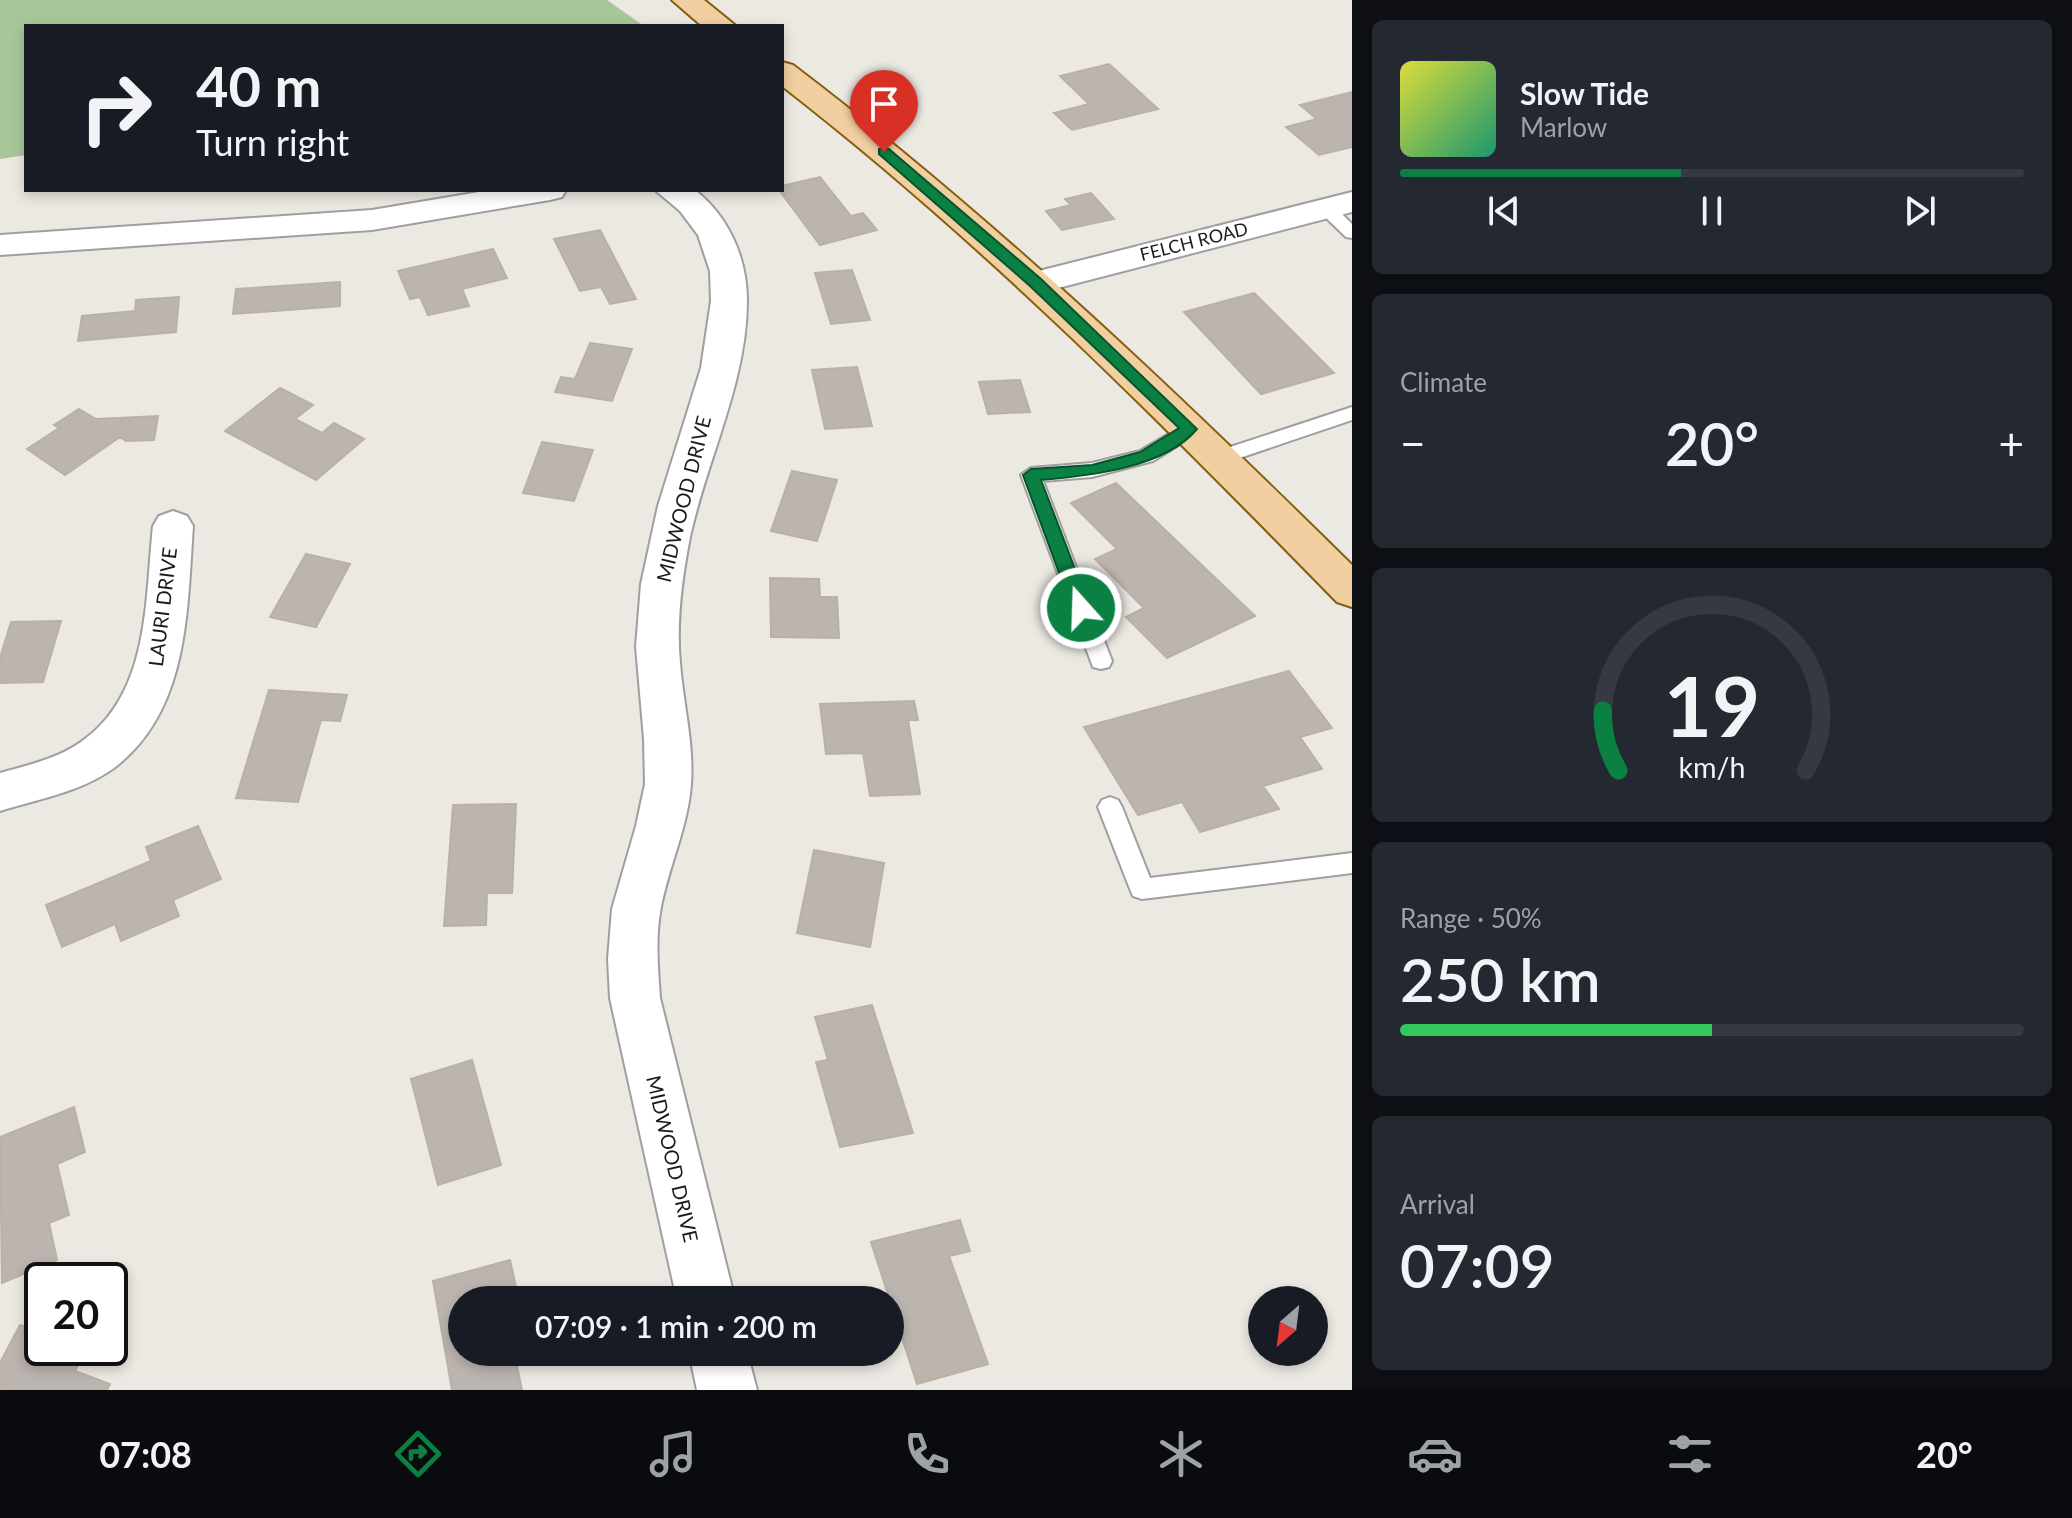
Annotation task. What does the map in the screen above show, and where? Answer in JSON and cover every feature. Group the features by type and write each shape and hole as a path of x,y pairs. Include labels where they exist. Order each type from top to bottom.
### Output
{"main road":[{"path":"686,0 718,24"},
{"path":"784,73 896,161 1035,283 1219,458 1352,591"}],"street":[{"path":"0,245 372,220 538,192"},
{"name":"MIDWOOD DRIVE","path":"674,192 696,205 720,248 727,271 727,326 671,535 661,591 658,659 669,780 666,801 638,898 631,947 635,998 703,1286"},
{"name":"FELCH ROAD","path":"1035,283 1339,205"},
{"name":"LAURI DRIVE","path":"0,792 60,775 92,758 120,737 140,712 151,692 158,666 173,526"},
{"path":"721,1366 727,1390"}],"lane":[{"path":"1339,205 1352,233"},
{"path":"1219,458 1352,413"},
{"path":"1101,661 1031,475 1092,470 1146,456 1189,429"},
{"path":"1110,807 1142,889 1352,863"}],"green space":[{"path":"0,0 607,0 641,24 24,24 24,155 0,159"}],"building":[{"path":"1109,64 1158,109 1072,130 1054,113 1089,104 1060,76"},
{"path":"1352,92 1352,147 1319,155 1286,127 1317,119 1300,105"},
{"path":"820,177 851,216 863,213 877,230 820,245 780,192 784,192 784,186"},
{"path":"1091,193 1114,219 1062,230 1046,211 1071,205 1065,199"},
{"path":"600,230 636,299 610,304 601,287 580,291 554,239"},
{"path":"493,249 507,278 462,289 469,306 428,315 420,297 410,299 398,271"},
{"path":"852,270 870,320 831,324 815,273"},
{"path":"340,282 340,306 233,314 236,289"},
{"path":"1254,293 1334,373 1261,394 1184,312"},
{"path":"179,297 176,332 78,341 82,316 135,311 136,300"},
{"path":"590,343 632,349 612,401 555,392 561,377 575,379"},
{"path":"857,367 872,426 825,429 812,370"},
{"path":"1020,380 1030,412 988,414 979,382"},
{"path":"280,388 313,405 295,419 322,433 334,423 364,439 316,480 225,431"},
{"path":"79,409 96,419 158,416 154,440 126,441 120,437 65,475 27,449 59,428 54,425"},
{"path":"542,442 593,450 574,501 523,493"},
{"path":"792,471 837,480 817,541 771,531"},
{"path":"1116,483 1255,616 1167,658 1126,617 1144,608 1095,559 1117,549 1071,503"},
{"path":"306,554 350,564 316,627 270,617"},
{"path":"770,578 819,579 820,597 837,597 839,638 771,637"},
{"path":"61,621 43,682 0,683 0,658 11,622"},
{"path":"1289,671 1332,728 1300,737 1322,769 1263,786 1279,809 1200,832 1182,802 1138,815 1084,727"},
{"path":"269,690 347,695 340,721 321,720 298,802 236,798"},
{"path":"914,701 918,720 908,720 920,794 870,796 863,753 826,754 820,704"},
{"path":"516,804 512,893 487,893 486,925 444,926 453,805"},
{"path":"198,826 221,879 173,900 179,916 121,941 115,924 62,947 46,905 151,861 146,847"},
{"path":"814,850 884,863 870,947 797,933"},
{"path":"872,1005 913,1133 840,1147 816,1062 828,1060 815,1017"},
{"path":"472,1060 501,1165 438,1185 411,1079"},
{"path":"74,1107 85,1152 57,1164 69,1215 49,1223 57,1260 24,1262 24,1274 2,1283 0,1137"},
{"path":"960,1220 970,1251 949,1256 988,1364 917,1384 904,1344 904,1286 885,1286 871,1242"},
{"path":"510,1260 516,1286 448,1286 448,1366 517,1366 522,1390 452,1390 433,1281"},
{"path":"20,1325 24,1326 24,1366 77,1366 75,1371 110,1384 107,1390 0,1390 0,1363"}],"route":[{"path":"884,152 1081,324 1189,429 1146,456 1092,470 1031,475 1081,608"}]}
